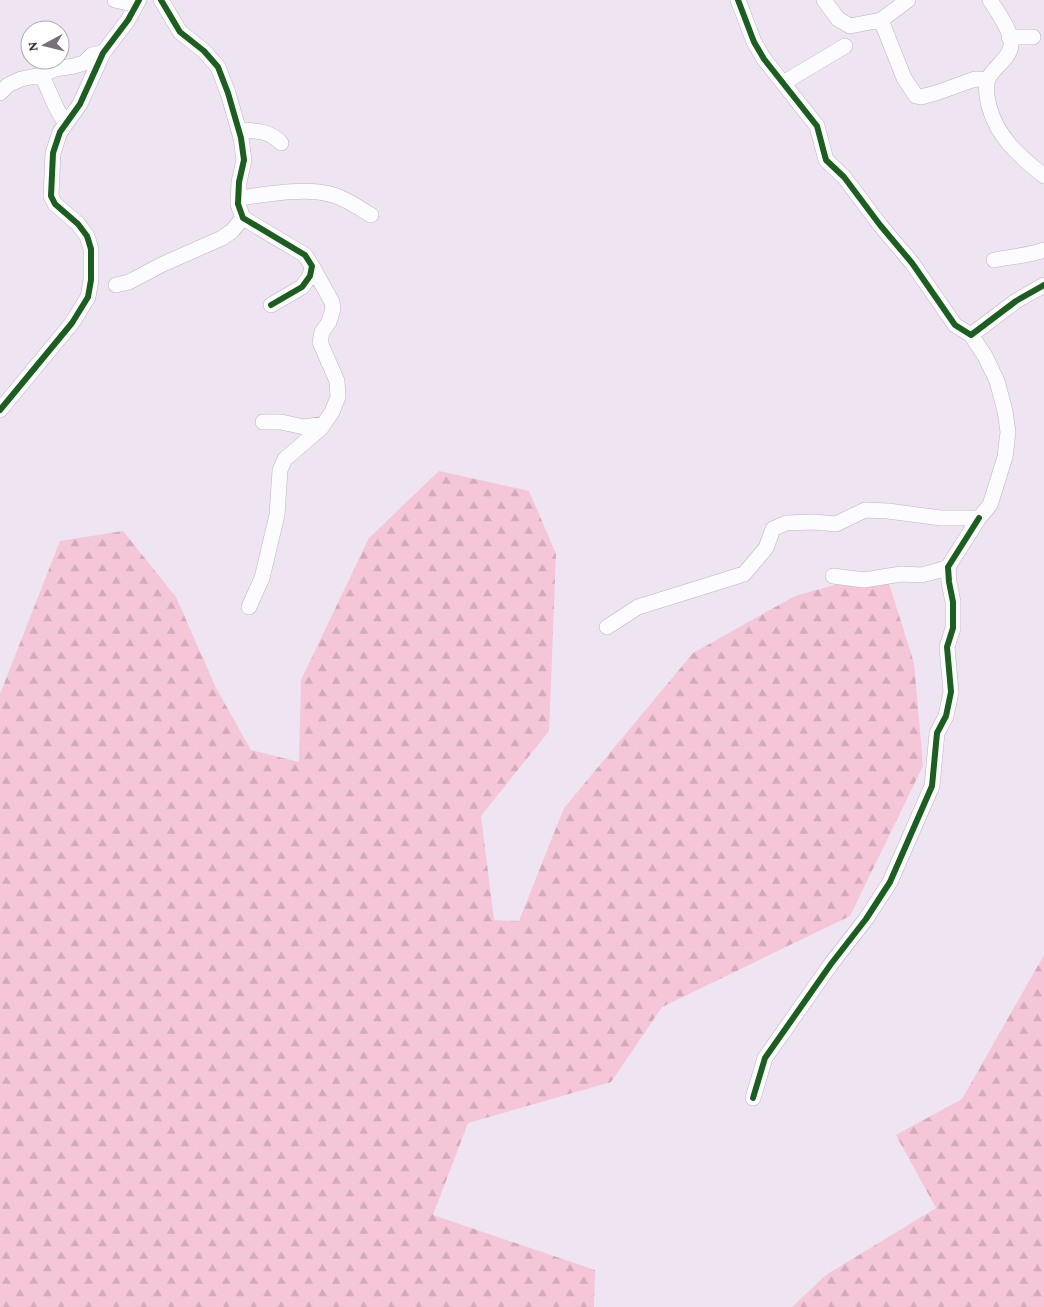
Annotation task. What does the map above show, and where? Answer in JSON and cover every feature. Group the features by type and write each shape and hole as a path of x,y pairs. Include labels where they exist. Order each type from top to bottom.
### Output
{"street":[{"path":"0,410 72,324 88,297 91,280 91,249 87,236 78,224 55,204 51,196 53,154 60,132 80,104 103,53 128,20 138,2 115,0"},
{"path":"161,0 180,32 204,51 218,67 228,93 239,130 244,160 239,182 238,198 243,218 305,255 332,302 333,310 329,322 322,332 320,342 337,381 338,397 332,412 321,428 285,460 280,470 277,515 262,578 249,606"},
{"path":"738,0 754,42 764,59 816,126 826,160 844,177 912,263 955,325 971,335 985,356 997,381 1008,432 1005,457 990,505 979,518 948,567 948,582 953,602 953,628 947,647 951,692 946,716 937,733 932,786 890,882 866,919 826,971 765,1058 753,1098"},
{"path":"824,0 838,19 850,26 881,20 908,0"},
{"path":"990,0 1004,24 1011,41 1008,54 988,80 987,97 992,118 1004,140 1044,176"},
{"path":"881,20 904,78 916,96 936,93 975,79 988,80"},
{"path":"1009,37 1033,37"},
{"path":"783,83 845,46"},
{"path":"0,93 8,85 21,79 84,63 92,55 103,53"},
{"path":"40,75 52,96 57,113 66,123"},
{"path":"239,130 273,135 281,143"},
{"path":"238,198 276,194 324,193 344,199 371,215"},
{"path":"116,285 129,282 160,265 222,238 232,231 243,218"},
{"path":"994,260 1044,250"},
{"path":"271,305 302,287 310,276 312,266"},
{"path":"971,335 1016,301 1044,285"},
{"path":"263,422 281,422 304,427 324,424"},
{"path":"607,626 638,607 744,574 766,548 773,529 786,523 814,522 836,524 865,510 941,518 979,518"},
{"path":"832,576 864,580 902,574 921,574 948,567"}],"green space":[{"path":"439,471 529,491 556,554 549,731 481,816 494,920 519,921 564,808 693,653 795,596 885,571 914,663 923,766 850,916 662,1007 611,1082 468,1123 433,1215 595,1270 594,1307 0,1307 0,694 60,541 123,531 176,597 216,688 251,750 299,762 301,680 369,538"},
{"path":"1044,955 1044,1307 792,1307 826,1275 936,1208 896,1135 962,1099"}],"cycle path":[{"path":"0,410 72,323 88,297 91,280 91,249 87,236 78,224 55,204 51,196 53,153 60,132 80,104 103,53 128,20 139,0"},
{"path":"161,0 180,32 204,51 218,67 228,93 241,138 244,160 239,182 238,204 243,218 305,255 312,266 310,276 302,287 271,305"},
{"path":"738,0 754,42 764,59 817,126 826,160 844,177 880,225 912,263 955,325 971,335 1016,301 1044,285"},
{"path":"753,1098 765,1058 831,964 866,919 890,882 932,786 937,733 946,716 951,692 947,647 953,628 953,602 948,567 979,518"}]}
